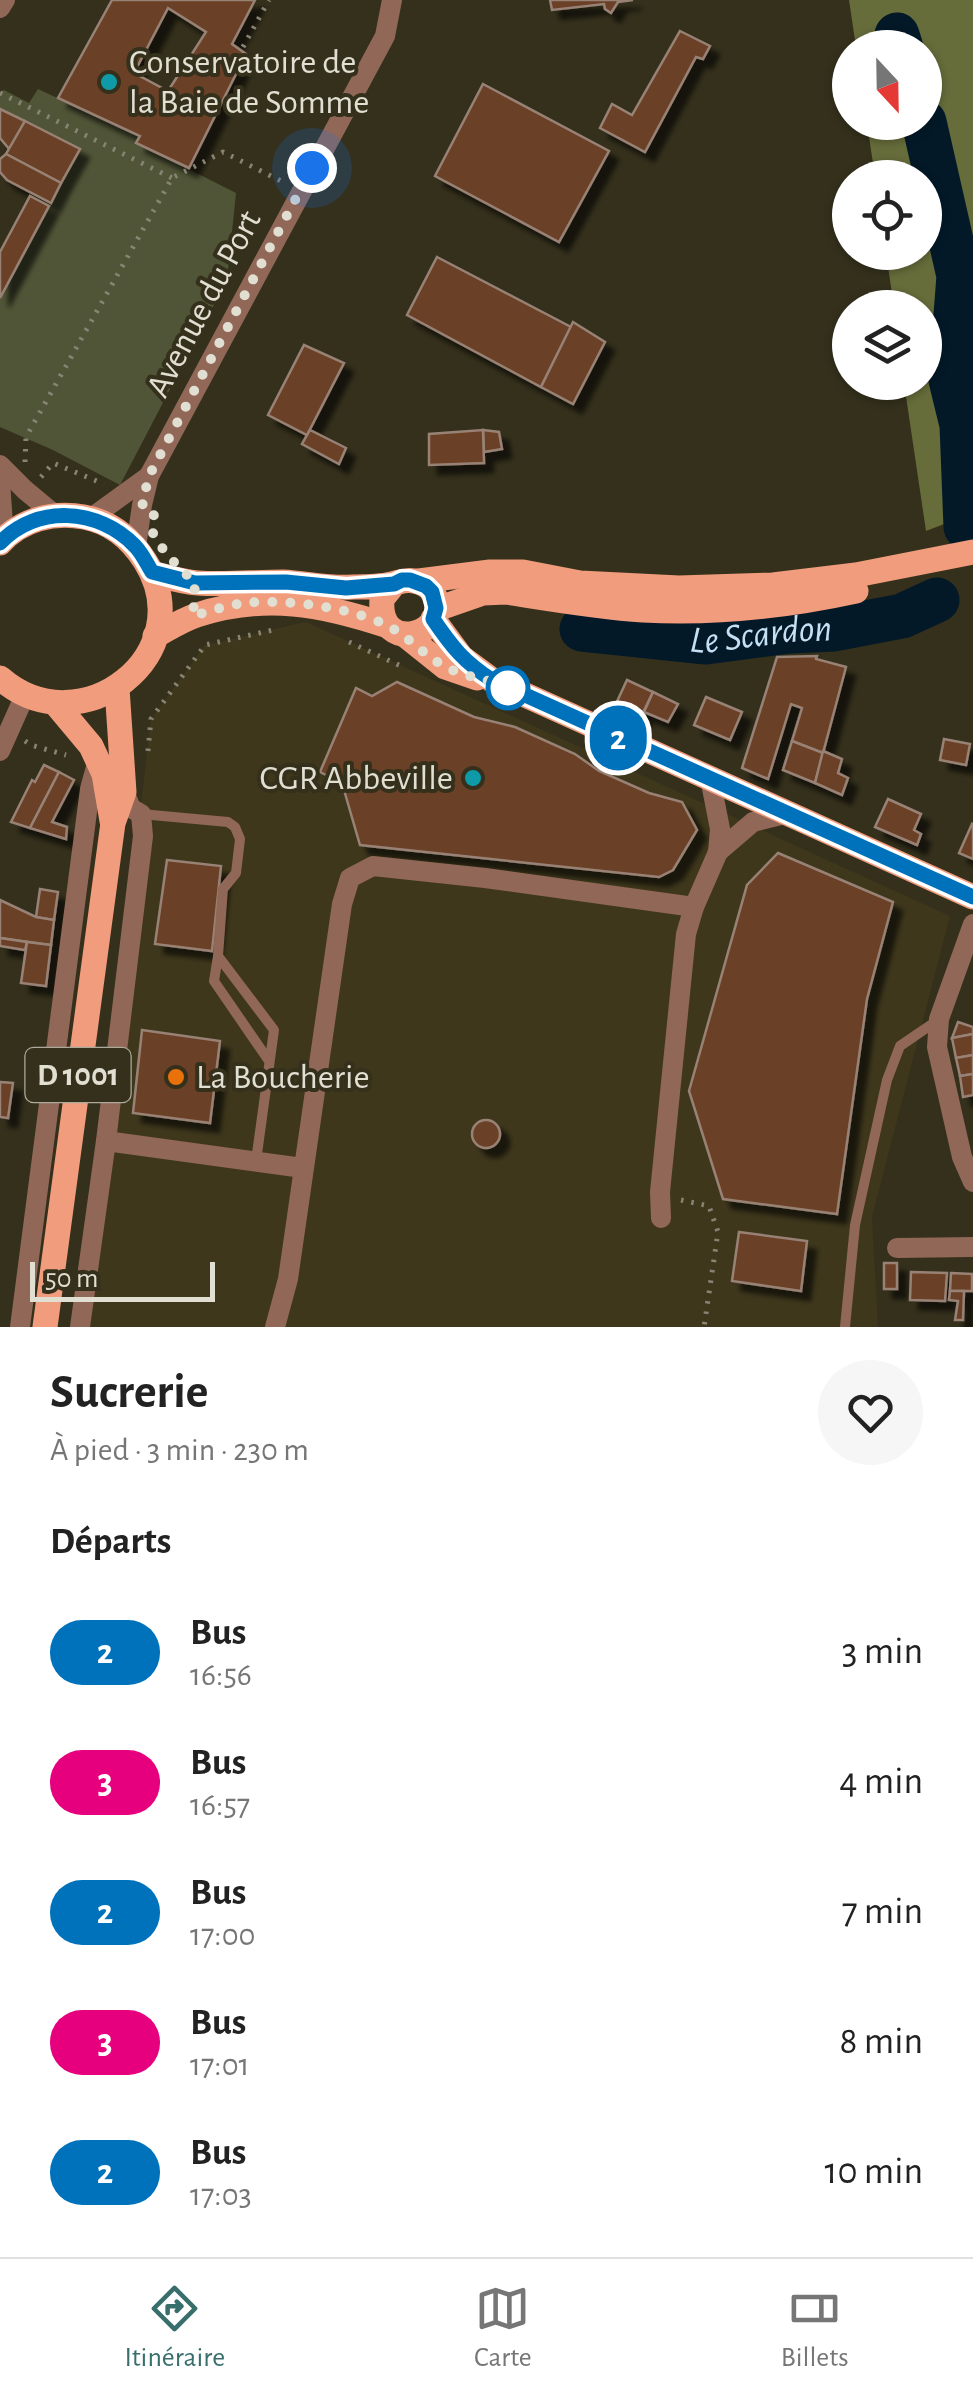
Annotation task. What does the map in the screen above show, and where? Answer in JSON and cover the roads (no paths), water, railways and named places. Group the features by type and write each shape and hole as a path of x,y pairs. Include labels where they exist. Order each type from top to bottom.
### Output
{"main road":[{"path":"0,678 25,695 55,703 79,703 103,696 142,664 159,618 152,572 136,547 116,530 91,518 55,515 34,520 2,541"},
{"path":"152,572 195,583 286,582 346,588 490,572 524,572 580,583 679,588 773,585 973,556"},
{"path":"155,636 193,616 242,603 280,601 340,610 415,634 424,630 435,614 483,592 643,610 756,608 852,592 973,556"},
{"path":"406,583 432,592 435,614 460,657 492,680 973,897"},
{"path":"406,583 382,599 384,618 445,667 466,676 492,680"},
{"name":"D 1001","path":"45,1327 113,822 124,792 116,688"},
{"path":"55,703 94,753 104,774 113,822"}],"street":[{"path":"0,8 4,0"},
{"name":"Avenue du Port","path":"136,547 149,476 385,36 392,0"},
{"path":"0,465 55,515"},
{"name":"Avenue du Port","path":"91,518 149,476"},
{"path":"0,481 2,541"},
{"path":"0,750 25,695"},
{"path":"20,1327 94,753"},
{"path":"660,1218 686,934 718,852 720,829 710,778"},
{"path":"80,1327 143,836 142,814 131,808 124,792"},
{"path":"718,852 753,822 789,814"},
{"path":"275,1327 288,1279 342,904 350,878 373,866 694,907"},
{"path":"973,924 939,1019 937,1047 962,1157 973,1182"},
{"path":"106,1141 303,1168"},
{"path":"897,1248 973,1247"}],"lane":[{"path":"142,814 228,822 235,828 240,839 236,874 223,889 214,981 270,1062"},
{"path":"218,956 274,1030 256,1162"},
{"path":"845,1327 856,1225 887,1080 900,1046 939,1019"}],"waterway":[{"name":"Le Scardon","path":"928,140 959,276 951,380 962,425 966,527"},
{"name":"Le Scardon","path":"582,629 706,642 834,629 902,616 937,600"}],"place":[{"name":"Conservatoire de la Baie de Somme","path":"109,82"},
{"name":"CGR Abbeville","path":"473,778"},
{"name":"La Boucherie","path":"176,1077"}]}
